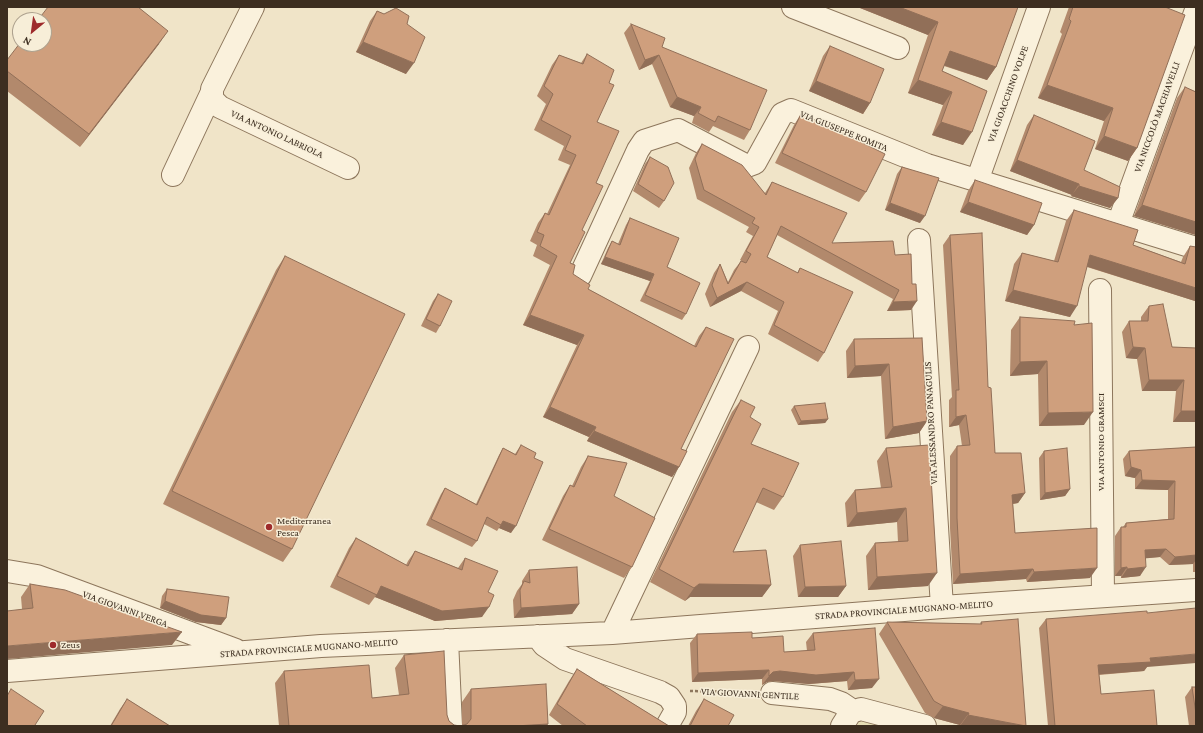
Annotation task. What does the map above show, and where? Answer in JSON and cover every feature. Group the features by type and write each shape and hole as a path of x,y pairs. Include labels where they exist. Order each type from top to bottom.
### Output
{"street":[{"path":"173,175 253,7"},
{"name":"VIA GIOACCHINO VOLPE","path":"977,181 1039,7"},
{"path":"800,8 898,48"},
{"name":"VIA NICCOLÒ MACHIAVELLI","path":"1118,224 1196,10"},
{"name":"VIA ANTONIO LABRIOLA","path":"211,94 212,99 220,107 348,168"},
{"name":"VIA GIUSEPPE ROMITA","path":"580,276 641,145 648,139 673,131 683,132 747,166 755,163 782,114 792,110 927,165 1196,248"},
{"name":"VIA ALESSANDRO PANAGULIS","path":"919,240 942,607"},
{"name":"VIA ANTONIO GRAMSCI","path":"1100,290 1103,595"},
{"path":"612,632 748,347"},
{"name":"VIA GIOVANNI VERGA","path":"7,571 37,576 242,652"},
{"name":"STRADA PROVINCIALE MUGNANO-MELITO","path":"7,670 361,643 612,632 1103,595 1196,590"},
{"path":"537,636 544,645 565,659 660,692 669,697 675,706 675,712 667,726"},
{"path":"447,640 452,726"},
{"name":"VIA GIOVANNI GENTILE","path":"772,693 830,699 841,703 847,718 861,709 926,726"}],"path":[{"name":"VIA GIOVANNI GENTILE","path":"669,697 686,691 772,693"}],"shaded area":[{"path":"860,719 887,726 857,726"}],"building":[{"path":"48,7 138,7 168,31 89,134 7,71 7,60 13,52 52,52 52,12 44,12"},
{"path":"899,7 1018,7 996,67 950,51 942,71 987,91 972,132 941,122 952,92 918,80 938,22"},
{"path":"1073,7 1165,7 1185,15 1137,148 1104,136 1113,108 1047,85 1071,21 1069,19"},
{"path":"396,8 409,16 407,24 425,37 414,63 363,42 377,11 384,14"},
{"path":"631,24 665,38 662,47 767,90 750,130 718,116 715,122 698,113 701,107 677,97 659,55 645,60"},
{"path":"830,46 884,69 870,103 816,81"},
{"path":"587,54 614,70 609,83 614,85 597,122 619,131 596,183 603,186 582,230 585,232 570,263 575,265 573,274 590,285 588,289 696,347 706,327 734,339 681,449 687,451 679,467 594,431 596,427 550,407 584,335 530,315 557,256 540,246 544,235 537,232 545,213 549,215 576,155 565,150 571,136 541,120 553,94 544,86 559,55 583,64"},
{"path":"1185,87 1196,92 1196,222 1142,205"},
{"path":"801,114 885,154 866,192 782,153"},
{"path":"1034,115 1095,141 1084,170 1120,187 1118,198 1079,186 1079,184 1017,160"},
{"path":"702,144 742,165 766,195 772,182 847,213 832,243 893,241 895,255 911,254 912,284 916,284 917,301 893,302 899,290 781,226 767,257 798,273 800,268 853,292 824,353 774,325 784,302 747,282 717,298 712,285 720,264 728,284 741,261 746,263 751,254 746,251 759,227 752,223 755,218 704,190 695,159"},
{"path":"650,157 668,167 674,183 664,201 638,184"},
{"path":"902,167 939,178 925,216 890,203"},
{"path":"975,180 1042,203 1034,225 968,202"},
{"path":"1074,210 1138,230 1133,245 1185,264 1190,246 1196,247 1196,288 1090,255 1077,306 1013,290 1022,253 1058,262"},
{"path":"630,218 679,238 667,267 700,283 686,314 645,295 654,274 605,257 612,241 620,245"},
{"path":"982,233 988,387 991,388 995,453 1021,453 1025,493 1012,495 1015,533 1097,528 1097,568 1034,572 1033,569 960,574 957,518 957,446 970,445 966,415 956,417 956,390 959,390 950,235"},
{"path":"285,256 405,314 292,549 172,491"},
{"path":"438,294 452,301 440,326 426,319"},
{"path":"1163,304 1172,347 1196,348 1196,411 1181,411 1184,380 1149,380 1145,348 1133,347 1129,321 1148,321 1149,306"},
{"path":"1020,317 1075,321 1074,325 1092,323 1093,412 1048,413 1047,361 1020,362"},
{"path":"922,338 927,421 893,427 889,364 855,366 854,339"},
{"path":"741,400 755,407 750,417 761,424 751,444 799,463 783,497 763,488 733,552 766,550 771,585 699,584 694,588 659,569"},
{"path":"825,403 828,419 801,421 794,406"},
{"path":"521,445 536,453 534,458 543,462 516,526 503,521 501,525 487,517 477,541 431,519 445,488 477,505 503,448 516,455"},
{"path":"929,445 937,573 877,577 875,543 908,541 906,508 857,513 855,490 892,487 886,448"},
{"path":"1196,447 1196,555 1175,557 1166,549 1145,550 1146,567 1127,569 1127,567 1121,568 1121,527 1126,527 1126,523 1174,519 1175,481 1142,480 1141,470 1131,467 1129,451"},
{"path":"1067,448 1070,489 1045,493 1044,451"},
{"path":"588,456 627,463 614,496 655,518 632,567 549,529 570,485 574,487"},
{"path":"356,538 408,566 415,551 462,570 465,558 498,571 488,592 494,595 489,607 442,611 381,586 377,595 337,576"},
{"path":"841,541 846,586 805,587 800,545"},
{"path":"577,567 579,604 521,608 520,590 524,581 530,583 529,570"},
{"path":"30,584 65,590 182,632 7,646 7,611 33,608"},
{"path":"167,589 229,597 226,618 201,615 165,601"},
{"path":"1196,608 1196,654 1150,658 1151,662 1098,665 1101,694 1154,690 1157,726 1055,726 1046,619 1147,611 1147,613"},
{"path":"1018,619 1026,726 968,715 969,713 943,706 934,701 887,622 982,624 981,622"},
{"path":"875,628 879,679 855,680 854,672 816,675 780,671 773,672 769,676 769,670 698,673 697,634 752,632 752,638 783,636 784,652 815,650 813,633"},
{"path":"444,651 447,715 449,721 454,725 460,726 289,726 284,671 369,665 372,698 409,694 404,655"},
{"path":"577,669 669,726 587,726 557,704"},
{"path":"546,684 548,724 515,726 460,726 467,724 471,719 471,689"},
{"path":"1192,687 1196,687 1196,714"},
{"path":"11,689 44,711 35,725 36,726 7,726 7,696"},
{"path":"127,699 170,726 111,726"},
{"path":"704,699 734,715 728,726 690,726"}],"place":[{"name":"Mediterranea Pesca","path":"269,527"},
{"name":"Zeus","path":"53,645"}]}
